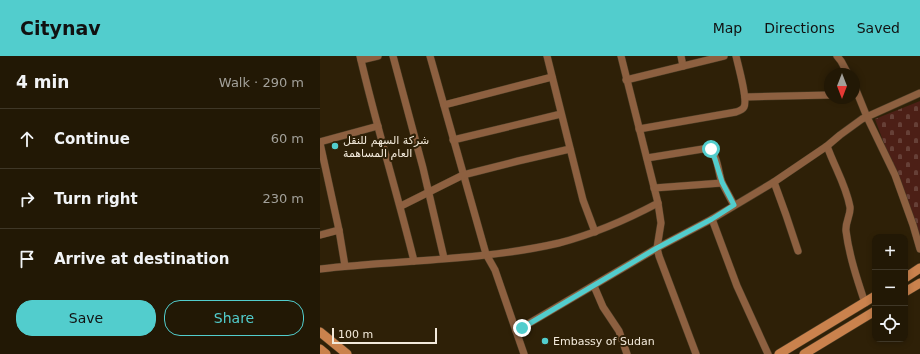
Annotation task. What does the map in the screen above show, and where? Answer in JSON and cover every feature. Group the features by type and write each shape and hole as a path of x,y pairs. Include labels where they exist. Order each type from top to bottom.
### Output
{"street":[{"path":"378,56 361,58 414,261"},
{"path":"393,56 429,192 444,258"},
{"path":"430,56 486,254 495,270 524,354"},
{"path":"547,56 583,200 595,232"},
{"path":"621,56 658,203 661,223 657,248 659,256 696,354"},
{"path":"681,56 684,66"},
{"path":"626,80 724,56"},
{"path":"639,129 736,112 744,107 745,97 736,56"},
{"path":"837,56 845,68"},
{"path":"444,105 552,77"},
{"path":"516,331 657,248 712,219 774,182 827,146 867,116 920,93"},
{"path":"745,97 824,94"},
{"path":"860,102 895,174 920,249"},
{"path":"453,140 561,114"},
{"path":"345,266 339,230 320,142 378,126"},
{"path":"827,146 831,159 845,189 850,207 850,214 846,228 847,235 864,303"},
{"path":"647,158 709,148 715,159 722,182 734,205"},
{"path":"400,206 463,175 570,149"},
{"path":"654,188 722,182"},
{"path":"774,182 798,251"},
{"path":"320,269 525,250 595,232 658,203"},
{"path":"712,219 736,286 768,354"},
{"path":"320,235 339,230"},
{"path":"908,276 920,268"},
{"path":"908,290 920,283"},
{"path":"594,286 603,307 619,331 627,354"},
{"path":"779,354 872,298"},
{"path":"804,354 872,313"},
{"path":"320,332 347,354"},
{"path":"320,348 326,354"}],"green space":[{"path":"920,101 920,241 875,119"}],"place":[{"name":"شركة السهم للنقل العام المساهمة","path":"335,146"},
{"name":"Embassy of Sudan","path":"545,341"}],"route":[{"path":"522,328 657,248 712,219 734,205 722,182 711,149"}]}
